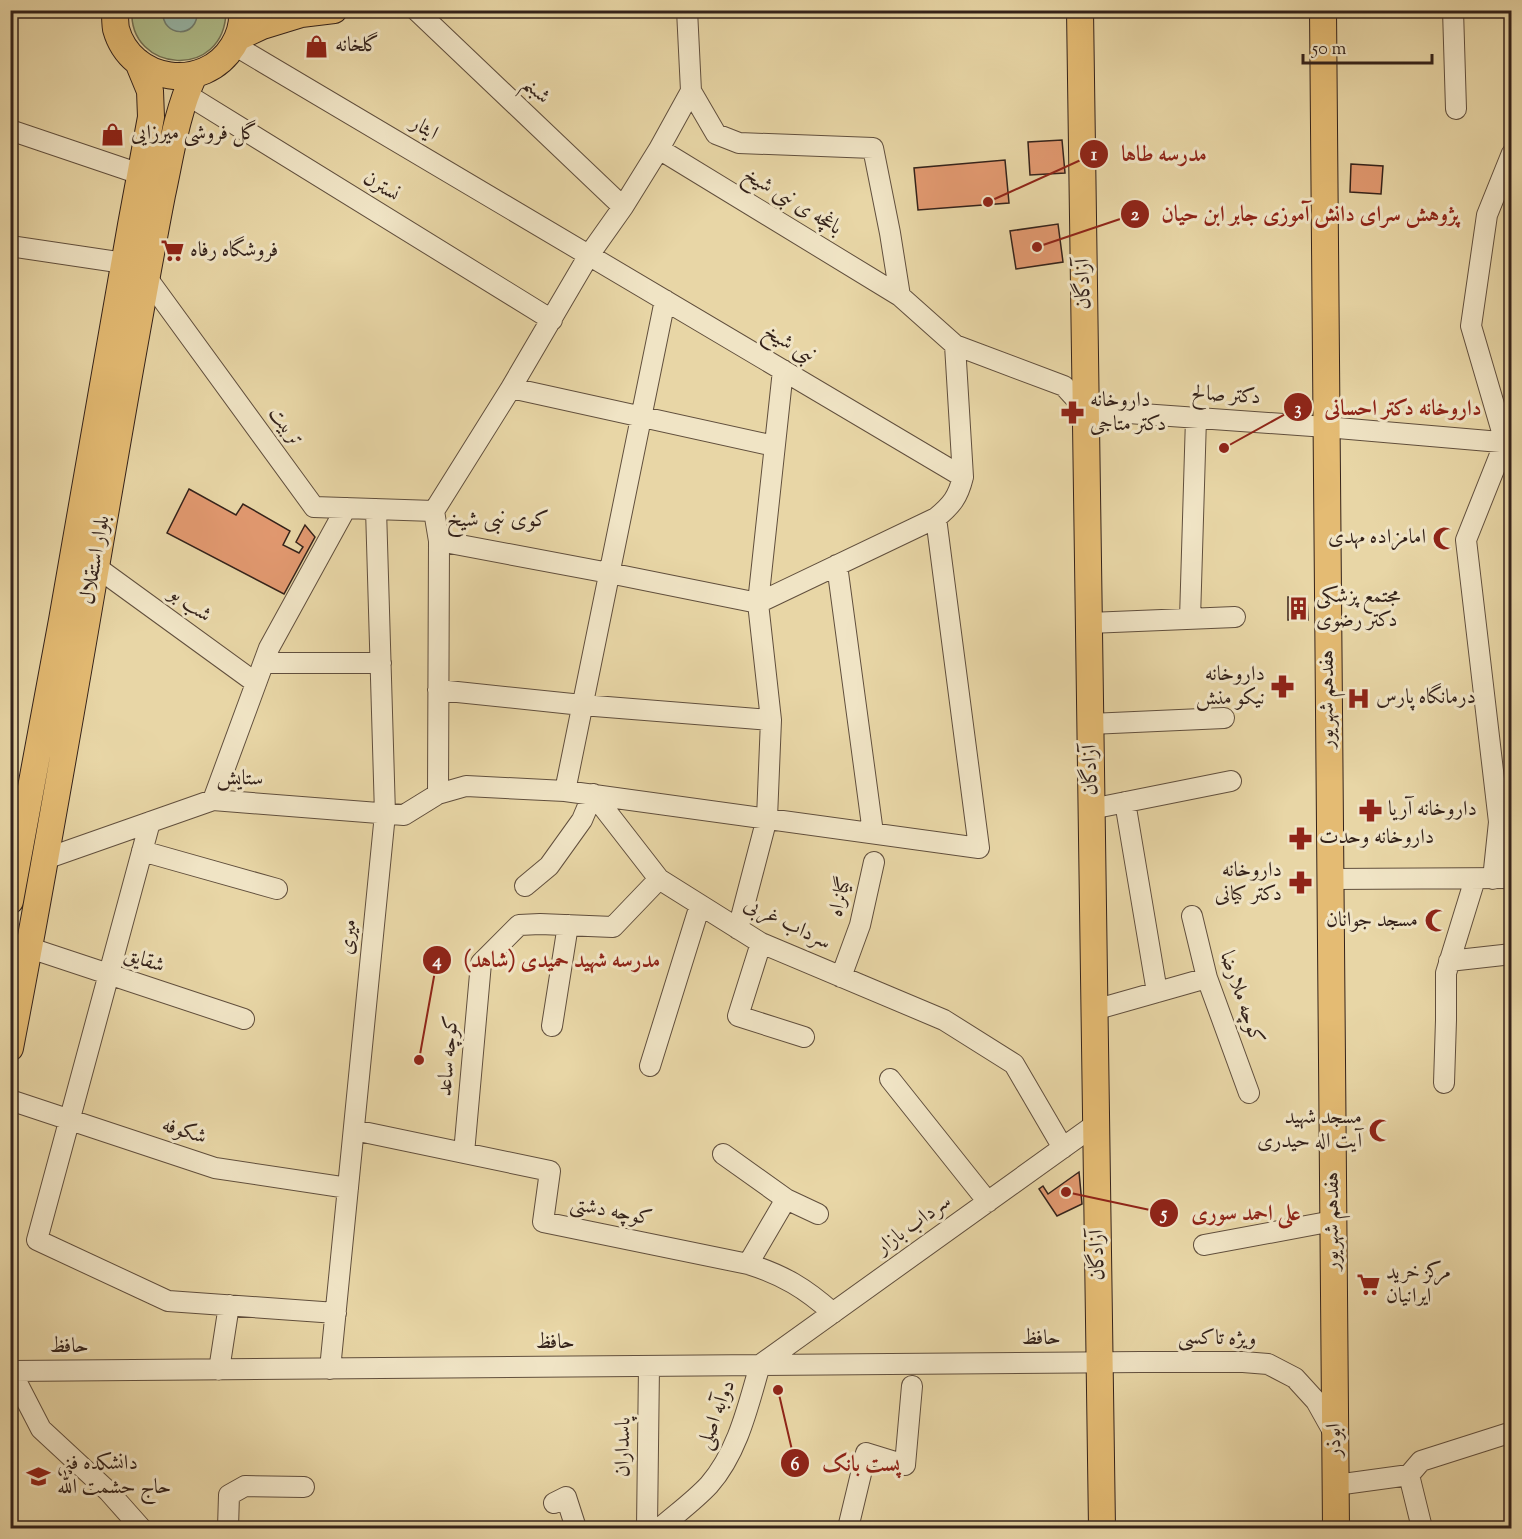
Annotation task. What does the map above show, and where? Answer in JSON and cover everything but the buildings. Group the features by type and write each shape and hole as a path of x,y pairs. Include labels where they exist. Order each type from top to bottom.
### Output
{"main road":[{"path":"115,10 116,29 124,47 138,62 155,73 175,77 190,85 228,54 236,41 243,18 242,10"},
{"path":"236,41 262,26 301,14 334,10"},
{"name":"آزادگان","path":"1080,10 1102,1528"},
{"name":"هفدهم شهریور","path":"1323,10 1334,1352"},
{"name":"بلوار استقلال","path":"10,901 19,804 151,117 150,91 138,62"},
{"name":"بلوار استقلال","path":"10,1048 30,948 147,278 178,118 190,85"},
{"name":"ابوذر","path":"1334,1352 1336,1528"}],"street":[{"name":"شبنم","path":"416,10 622,207"},
{"path":"687,10 691,91 716,134 739,143 873,148 900,296"},
{"path":"1453,10 1456,109"},
{"name":"ایثار","path":"236,41 589,255"},
{"name":"نسترن","path":"190,85 552,320"},
{"path":"691,91 658,149 589,255 511,388 434,511 439,542 438,794 466,786 565,791 979,848 936,518"},
{"path":"10,130 140,174"},
{"name":"باغچه ی نبی شیخ","path":"658,149 900,296 954,345"},
{"path":"1444,1083 1446,973 1449,961 1493,879 1499,822 1466,540 1508,442 1471,326 1487,215 1512,153"},
{"path":"10,246 124,263"},
{"name":"نبی شیخ","path":"589,255 963,477"},
{"name":"تربیت","path":"147,278 314,507 434,511"},
{"path":"565,791 665,300"},
{"path":"439,542 758,603 936,518 951,506 960,491 963,477 954,345 1064,386 1086,410"},
{"path":"738,929 767,818 771,720 758,603 783,369"},
{"path":"511,388 774,446"},
{"name":"دکتر صالح","path":"1086,410 1508,442"},
{"path":"1190,619 1196,418"},
{"path":"213,800 269,648 346,508"},
{"name":"میری","path":"330,1369 385,813 376,509"},
{"path":"837,565 873,833"},
{"name":"شب بو","path":"95,566 256,683"},
{"path":"1089,623 1235,616"},
{"path":"264,663 381,663"},
{"path":"438,690 582,705 771,720"},
{"path":"1090,724 1224,718"},
{"path":"1091,809 1231,781"},
{"name":"ستایش","path":"45,859 213,800 404,815 438,794"},
{"path":"525,886 549,866 582,820 593,794"},
{"name":"سرداب غربی","path":"593,794 659,879 761,943 944,1020 1014,1064 1063,1148"},
{"path":"1125,802 1157,992"},
{"path":"150,822 37,1239 168,1301 336,1313"},
{"path":"142,851 277,889"},
{"name":"گیانراه","path":"842,977 860,925 874,862"},
{"path":"552,1026 568,925 613,927 659,879"},
{"path":"1330,879 1493,879"},
{"path":"650,1066 700,905"},
{"name":"کوچه ملارضا","path":"1192,916 1207,978 1249,1093"},
{"name":"کوچه ساعد","path":"464,1153 481,963 519,925 568,925"},
{"path":"761,943 738,1016 804,1037"},
{"name":"شقایق","path":"30,948 244,1019"},
{"path":"1449,961 1512,954"},
{"path":"1095,1010 1207,978"},
{"path":"890,1079 988,1202"},
{"name":"شکوفه","path":"10,1100 215,1167 348,1188"},
{"name":"سرداب بازار","path":"760,1365 1096,1124"},
{"name":"کوچه دشتی","path":"354,1130 550,1172 543,1222 748,1264 785,1278 802,1288 833,1313"},
{"path":"723,1154 786,1199 818,1214"},
{"path":"748,1264 786,1199"},
{"path":"1204,1245 1333,1221"},
{"path":"219,1370 229,1305"},
{"name":"ویژه تاکسی","path":"1100,1363 1243,1362 1268,1364 1295,1378 1316,1401 1335,1435"},
{"name":"حافظ","path":"11,1371 1100,1363"},
{"name":"دوآبه اصلی","path":"660,1528 709,1485 723,1466 741,1427 760,1365"},
{"name":"پاسداران","path":"646,1528 649,1366"},
{"path":"11,1371 41,1429 109,1492 141,1528"},
{"path":"848,1528 866,1453 905,1465 912,1386"},
{"path":"1336,1485 1409,1475 1421,1461 1512,1432"},
{"path":"1409,1475 1422,1528"},
{"path":"228,1528 229,1496 245,1486 304,1487"},
{"path":"554,1503 566,1497 576,1528"}],"green space":[{"path":"132,10 226,11 222,34 210,49 195,58 177,60 160,56 145,47 135,31"}],"shaded area":[{"path":"163,11 197,11 196,20 192,27 180,32 168,26 164,20"}],"place":[{"name":"گلخانه","path":"317,46"},
{"name":"گل فروشی میرزایی","path":"113,134"},
{"name":"مدرسه طاها","path":"988,202"},
{"name":"پژوهش سرای دانش آموزی جابر ابن حیان","path":"1037,247"},
{"name":"فروشگاه رفاه","path":"172,251"},
{"name":"داروخانه دکتر متاجی","path":"1072,413"},
{"name":"داروخانه دکتر احسانی","path":"1224,448"},
{"name":"امامزاده مهدی","path":"1444,538"},
{"name":"مجتمع پزشکی دکتر رضوی","path":"1298,609"},
{"name":"داروخانه نیکو منش","path":"1283,687"},
{"name":"درمانگاه پارس","path":"1358,698"},
{"name":"داروخانه آریا","path":"1370,810"},
{"name":"داروخانه وحدت","path":"1301,838"},
{"name":"داروخانه دکتر کیانی","path":"1300,883"},
{"name":"مسجد جوانان","path":"1436,921"},
{"name":"مدرسه شهید حمیدی (شاهد)","path":"419,1060"},
{"name":"مسجد شهید آیت اله حیدری","path":"1380,1130"},
{"name":"علی احمد سوری","path":"1066,1192"},
{"name":"مرکز خرید ایرانیان","path":"1368,1285"},
{"name":"پست بانک","path":"778,1390"},
{"name":"دانشکده فنی حاج حشمت الله","path":"39,1476"}],"district":[{"name":"کوی نبی شیخ","path":"498,521"}]}
